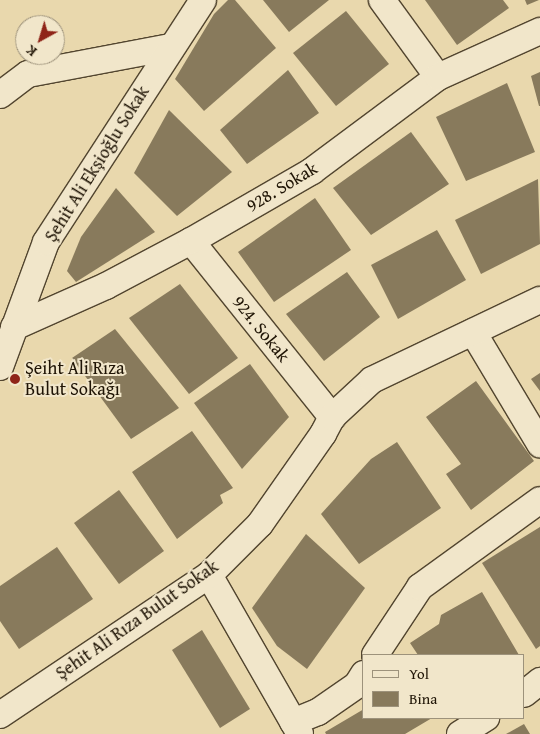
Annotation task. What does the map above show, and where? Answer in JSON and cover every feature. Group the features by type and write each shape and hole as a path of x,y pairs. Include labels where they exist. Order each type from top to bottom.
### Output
{"street":[{"name":"Şehit Ali Ekşioğlu Sokak","path":"0,366 46,242 203,0"},
{"path":"382,0 438,77"},
{"name":"928. Sokak","path":"14,327 106,286 191,241 312,171 438,77 540,30"},
{"path":"0,95 28,74 171,47"},
{"name":"924. Sokak","path":"191,241 332,417"},
{"name":"Şehit Ali Rıza Bulut Sokak","path":"0,714 209,575 260,524 323,434 332,417 372,380 540,300"},
{"path":"473,332 540,444"},
{"path":"376,654 420,587 540,500"},
{"path":"209,575 297,728 357,686 362,677"},
{"path":"525,693 540,681"},
{"path":"460,734 484,719"}],"building":[{"path":"228,0 235,0 276,48 204,111 175,79 214,14"},
{"path":"263,0 329,0 289,32"},
{"path":"425,0 503,0 509,8 457,45"},
{"path":"525,0 539,0 527,5"},
{"path":"346,11 389,64 336,106 293,53"},
{"path":"288,70 319,113 247,164 220,130"},
{"path":"540,72 540,106 539,106 531,76"},
{"path":"507,83 535,152 466,181 436,117"},
{"path":"169,110 232,172 177,216 134,173"},
{"path":"411,132 449,184 371,235 333,188"},
{"path":"538,179 540,244 481,274 455,220"},
{"path":"116,188 155,232 76,282 67,271 81,237"},
{"path":"315,198 351,250 274,302 238,252"},
{"path":"437,230 466,280 398,319 371,265"},
{"path":"347,272 380,317 324,361 286,314"},
{"path":"180,284 238,358 189,394 129,318"},
{"path":"115,329 179,408 131,439 72,358"},
{"path":"250,364 289,417 242,469 194,403"},
{"path":"540,373 540,391 531,379"},
{"path":"476,381 534,461 471,510 446,474 461,464 426,417"},
{"path":"192,431 233,488 220,495 223,503 177,539 132,472"},
{"path":"397,442 441,508 359,564 321,514 371,459"},
{"path":"119,490 164,551 119,584 74,523"},
{"path":"540,527 540,646 536,649 482,563"},
{"path":"306,534 365,588 307,669 277,646 252,608"},
{"path":"57,547 93,599 19,649 0,621 0,586"},
{"path":"482,592 518,654 417,654 410,643 439,624 441,615"},
{"path":"202,630 250,709 220,728 172,650"},
{"path":"362,710 362,719 430,719 405,734 326,734 325,732"},
{"path":"524,724 530,734 506,734"}],"place":[{"name":"Şeiht Ali Rıza Bulut Sokağı","path":"15,379"}]}
